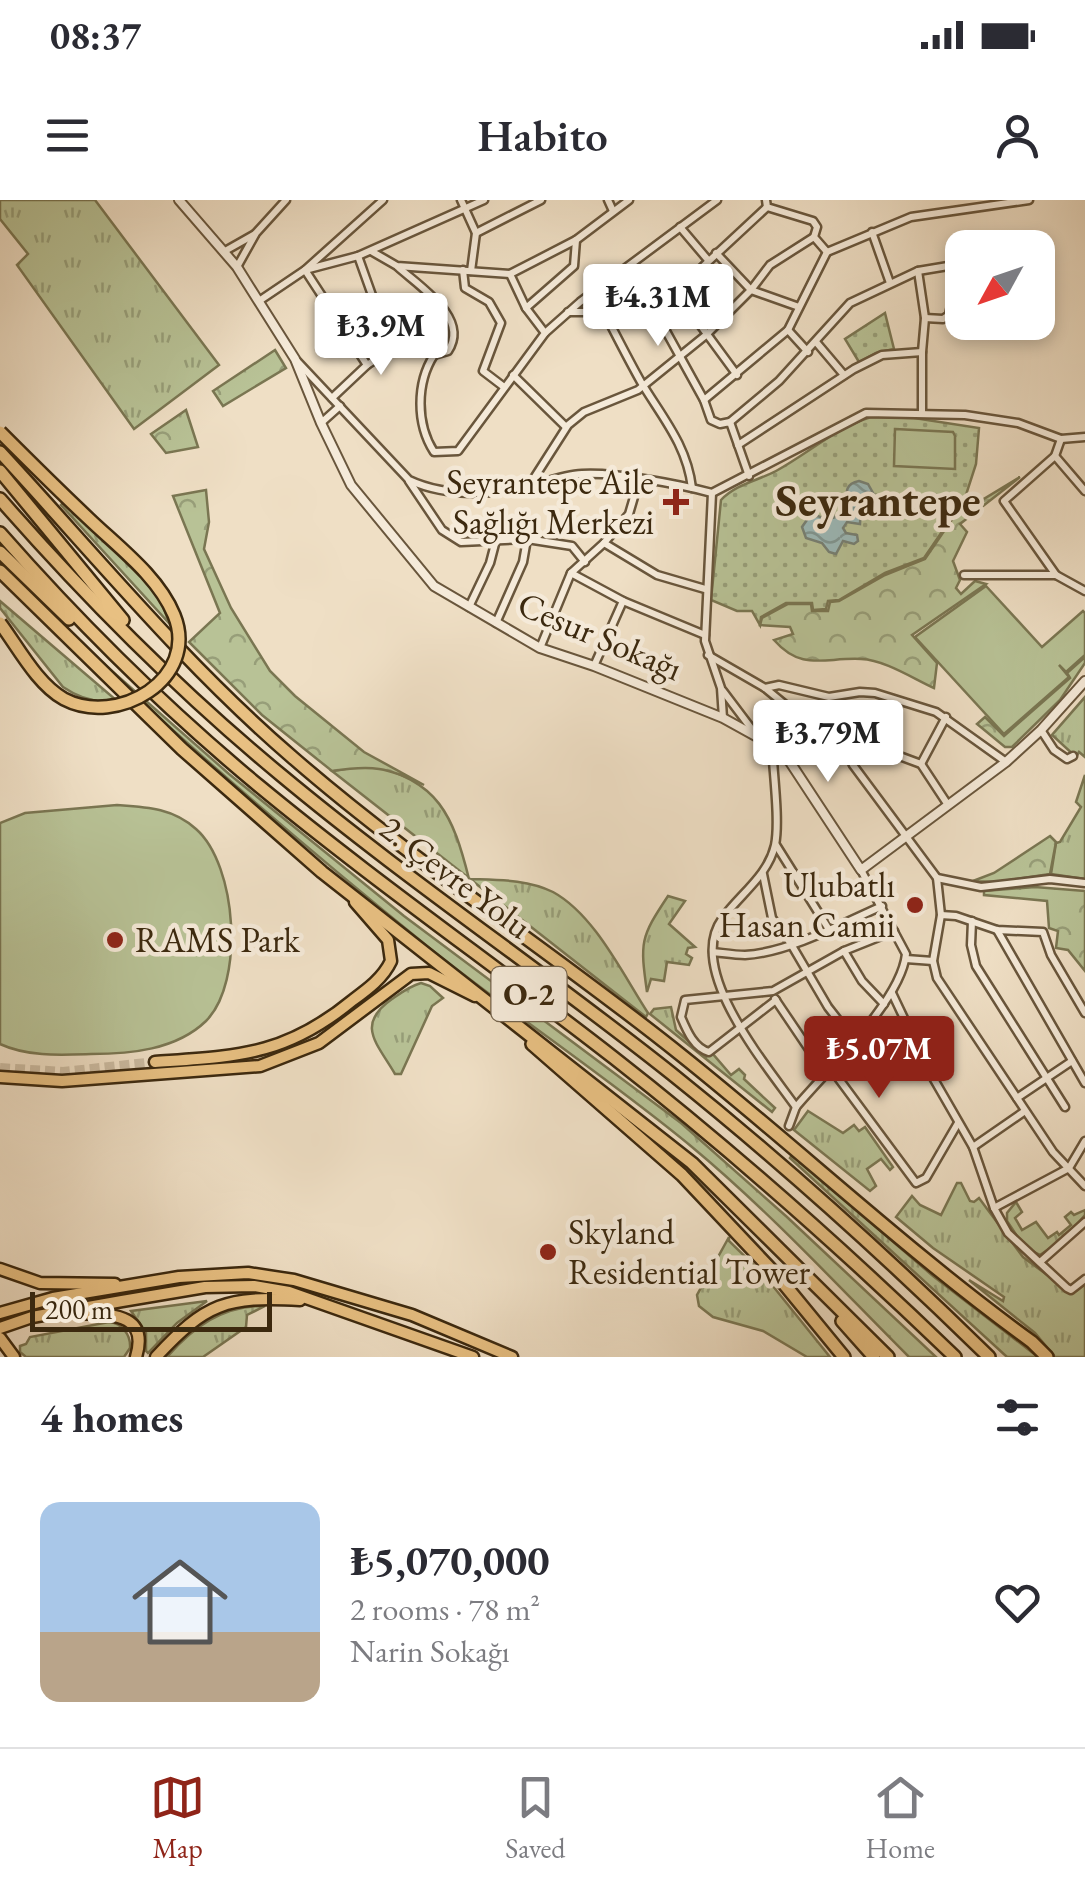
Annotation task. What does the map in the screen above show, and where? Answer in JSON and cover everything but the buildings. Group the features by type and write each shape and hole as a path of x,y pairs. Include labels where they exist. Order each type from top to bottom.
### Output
{"highway":[{"path":"0,432 160,591 177,625 176,651 164,678 144,696 124,706 95,708 69,701 52,690 0,623"},
{"path":"0,452 167,638 290,756 679,1053 916,1254 1032,1342 1046,1357"},
{"path":"0,471 125,624 141,650"},
{"name":"2. Çevre Yolu","path":"0,499 141,650 192,698 312,801 618,1032 733,1125 989,1357"},
{"name":"2. Çevre Yolu","path":"0,533 98,638 214,748 303,822 587,1037 723,1146 839,1247 955,1357"},
{"path":"0,552 54,606 98,638"},
{"path":"0,571 182,749 344,890 692,1163 888,1357"},
{"path":"509,1018 546,1058 682,1175 780,1279 844,1357"},
{"path":"790,1260 874,1357"}],"main road":[{"path":"154,1062 241,1056 285,1044 338,1012 381,976 391,961 388,940 344,890"},
{"path":"391,961 402,967 407,976"},
{"path":"0,1076 62,1081 260,1066 320,1043 407,976 428,974 484,1000"},
{"path":"0,1270 40,1282 130,1286"},
{"path":"0,1313 53,1298 205,1273 271,1275 432,1322 512,1357"},
{"path":"0,1328 61,1311 231,1286 271,1288 473,1357"},
{"path":"156,1357 193,1320 227,1302 257,1298 315,1301"},
{"path":"61,1311 121,1316 138,1336 136,1357"},
{"path":"0,1338 14,1357"}],"street":[{"name":"Cesur Sokağı","path":"179,200 237,267 295,358 320,422 352,485 434,586 540,648 724,718 772,745 790,762 861,870 906,959"},
{"path":"237,267 256,234 286,200"},
{"path":"260,301 305,270 383,200"},
{"path":"460,200 476,233 464,288 489,302 500,324 483,371 504,387"},
{"path":"305,270 358,256 484,200"},
{"path":"476,233 540,200"},
{"path":"608,200 614,210"},
{"path":"397,266 510,274 576,240 629,200"},
{"path":"369,250 397,266 450,320 455,331 448,351 434,355 425,369 421,389 423,430 434,452 458,452 544,333 717,200"},
{"path":"704,400 788,330 828,252 911,217 1029,200"},
{"path":"529,486 566,427 584,412 643,385 706,334 751,290 770,265 814,237 817,228 806,217 767,204 695,274 604,312 568,312"},
{"path":"680,228 708,260"},
{"path":"872,232 890,283"},
{"path":"225,251 256,234"},
{"path":"814,237 828,252"},
{"path":"526,308 574,266 576,240"},
{"path":"716,253 751,290 798,307"},
{"path":"358,256 373,298 434,355"},
{"path":"646,294 711,420 720,424 730,422 808,352 850,303 918,271 954,265 960,268 949,316 926,318"},
{"path":"305,270 367,365"},
{"path":"918,271 926,318 922,414"},
{"path":"510,274 526,308 544,333"},
{"path":"676,283 706,334 737,375"},
{"path":"340,320 373,298"},
{"path":"604,312 643,385 678,437 689,465 692,488"},
{"path":"788,330 808,352"},
{"path":"332,398 367,365 412,336"},
{"path":"816,342 844,376"},
{"path":"738,445 882,354 922,352"},
{"path":"295,358 409,480 442,530 462,542 527,539 572,546 585,562"},
{"path":"513,375 566,427"},
{"path":"320,422 340,406"},
{"path":"409,480 429,490 452,492 529,486 582,474 712,493 866,413 965,415 1018,424 1061,439 1085,436"},
{"path":"730,422 749,476"},
{"path":"1061,439 1054,456 1004,500 1056,575 1085,591"},
{"path":"1054,456 1085,490"},
{"path":"540,648 571,573 629,514 639,480"},
{"path":"712,493 705,589 708,656 721,688 758,737"},
{"path":"496,622 523,562 527,539"},
{"path":"468,608 490,563 496,540"},
{"path":"604,543 656,575 705,589"},
{"path":"571,573 622,601 705,635"},
{"path":"964,576 1056,575"},
{"path":"594,666 622,601"},
{"path":"708,656 765,688 805,721 921,764 948,805"},
{"path":"861,870 1006,762 1085,681"},
{"path":"765,688 779,685 829,697 875,693 946,717 1006,762"},
{"path":"721,688 724,718"},
{"path":"921,764 946,717"},
{"path":"1041,730 1060,756 1073,756"},
{"path":"840,736 852,764 938,878 941,915 934,961 937,978 1053,1152 1085,1186"},
{"path":"772,745 775,844 763,872 722,918 712,936 713,952 717,979 741,1029 796,1107"},
{"path":"775,844 828,928"},
{"path":"763,872 768,907 784,938 854,1040"},
{"path":"938,878 980,887 1050,878 1085,883"},
{"path":"713,952 746,955 791,944 882,906"},
{"path":"941,915 997,930 1043,932 1051,955 1085,1014"},
{"path":"972,921 971,945 976,966 1065,1106"},
{"path":"997,930 1085,1083"},
{"path":"774,996 725,995 685,1000 680,1017 702,1050 710,1052 808,971 894,931"},
{"path":"844,952 862,981 884,1004"},
{"path":"788,1126 796,1107 892,993 906,959 934,961"},
{"path":"892,993 928,1069 973,1147 994,1208 1017,1243 1067,1288 1071,1290 1085,1279"},
{"path":"774,996 916,1183 926,1178 958,1122"},
{"path":"1016,1098 1072,1060"},
{"path":"973,1147 1025,1111"},
{"path":"994,1208 1070,1168 1085,1141"},
{"path":"1040,1262 1085,1222"}],"green space":[{"path":"0,200 95,200 219,365 134,429 17,265 28,254 0,219"},
{"path":"885,313 894,349 859,362 845,339"},
{"path":"275,350 286,368 223,406 213,391"},
{"path":"186,410 198,447 166,453 151,434"},
{"path":"871,417 914,418 979,428 976,464 965,498 924,558 885,573 839,600 828,601 826,609 813,610 812,603 786,603 761,617 760,625 752,611 737,611 711,600 721,500 740,486 776,471"},
{"path":"895,429 953,432 955,469 894,466"},
{"path":"1020,477 960,524 967,532 953,561 960,580 956,588 961,594 975,581 986,584 912,635 937,663 934,688 870,660 804,660 774,640 793,634 790,627 760,625 762,618 788,604 811,604 812,611 828,611 830,602 925,559 966,499 977,503"},
{"path":"206,490 209,522 204,549 231,608 270,671 364,752 424,785 379,769 332,771 262,715 189,642 220,613 173,496"},
{"path":"61,505 140,574 163,606 168,622"},
{"path":"986,586 1042,647 1085,613 1085,655 1066,672 1059,665 1069,677 1004,734 915,637"},
{"path":"0,601 116,700 88,699 63,687 0,608"},
{"path":"96,657 229,774 404,916 681,1123 936,1357 909,1357 721,1171 384,911 217,769"},
{"path":"1085,657 1085,663 1060,700 1012,747 1005,747 977,724 985,717 1004,736 1070,678 1067,673"},
{"path":"1085,697 1085,757 1079,752 1076,757 1052,735"},
{"path":"370,765 412,780 439,804 456,836 469,878 332,771"},
{"path":"1085,775 1085,879 1051,874 1056,843 1081,807 1076,802"},
{"name":"RAMS Park","path":"117,805 169,813 196,829 210,846 227,895 231,924 227,980 218,1003 194,1031 152,1048 56,1055 0,1044 0,823 25,813"},
{"path":"1050,836 1056,842 1050,874 996,882 973,881 994,873"},
{"path":"470,879 533,885 568,902 607,947 648,1013 646,1017"},
{"path":"1035,887 1085,891 1085,971 1068,950 1056,948 1058,931 1049,928 1047,901 984,895 984,891"},
{"path":"668,896 685,901 669,924 695,947 688,948 686,954 692,958 689,965 667,962 664,981 651,979 647,992 644,941"},
{"path":"421,983 443,998 432,1006 401,1074 395,1074 376,1044 374,1017 392,999"},
{"path":"671,1007 676,1030 706,1057 712,1053 731,1075 739,1069 744,1079 775,1108 772,1112 650,1014 654,1009"},
{"path":"808,1111 843,1133 854,1125 859,1131 865,1127 893,1167 890,1170 881,1159 867,1169 876,1186 870,1191 794,1130"},
{"path":"792,1155 933,1276 1038,1357 1007,1357 790,1158"},
{"path":"957,1183 961,1183 970,1201 979,1198 1023,1257 1070,1292 1085,1284 1085,1357 1055,1357 1035,1333 969,1280 1003,1301 1004,1297 896,1217 912,1196 920,1205 941,1215"},
{"path":"1016,1202 1022,1212 1015,1218 1022,1230 1036,1222 1048,1238 1071,1225 1065,1217 1071,1212 1074,1215 1085,1210 1085,1215 1065,1238 1040,1255 1025,1248 1007,1221 1007,1213"},
{"path":"729,1237 830,1357 807,1357 763,1331 713,1317 699,1306 697,1295"},
{"path":"207,1301 146,1351 146,1333 131,1311"},
{"path":"265,1306 247,1315 246,1327 203,1357 167,1357 210,1320 236,1309"},
{"path":"109,1322 122,1327 127,1334 130,1348 124,1357 26,1357 20,1352 20,1346 30,1337"}],"water":[{"path":"859,481 868,484 877,500 892,503 891,515 882,518 861,506 860,524 847,522 843,528 846,533 857,535 858,541 843,541 836,554 822,543 806,538 802,527 809,517 827,520 847,513 847,489"}],"tunnel":[{"path":"0,1068 63,1072 155,1062"}],"place":[{"name":"Seyrantepe Aile Sağlığı Merkezi","path":"676,502"},
{"name":"Ulubatlı Hasan Camii","path":"915,905"},
{"name":"RAMS Park","path":"115,940"},
{"name":"Skyland Residential Tower","path":"548,1252"}],"district":[{"name":"Seyrantepe","path":"878,500"}]}
